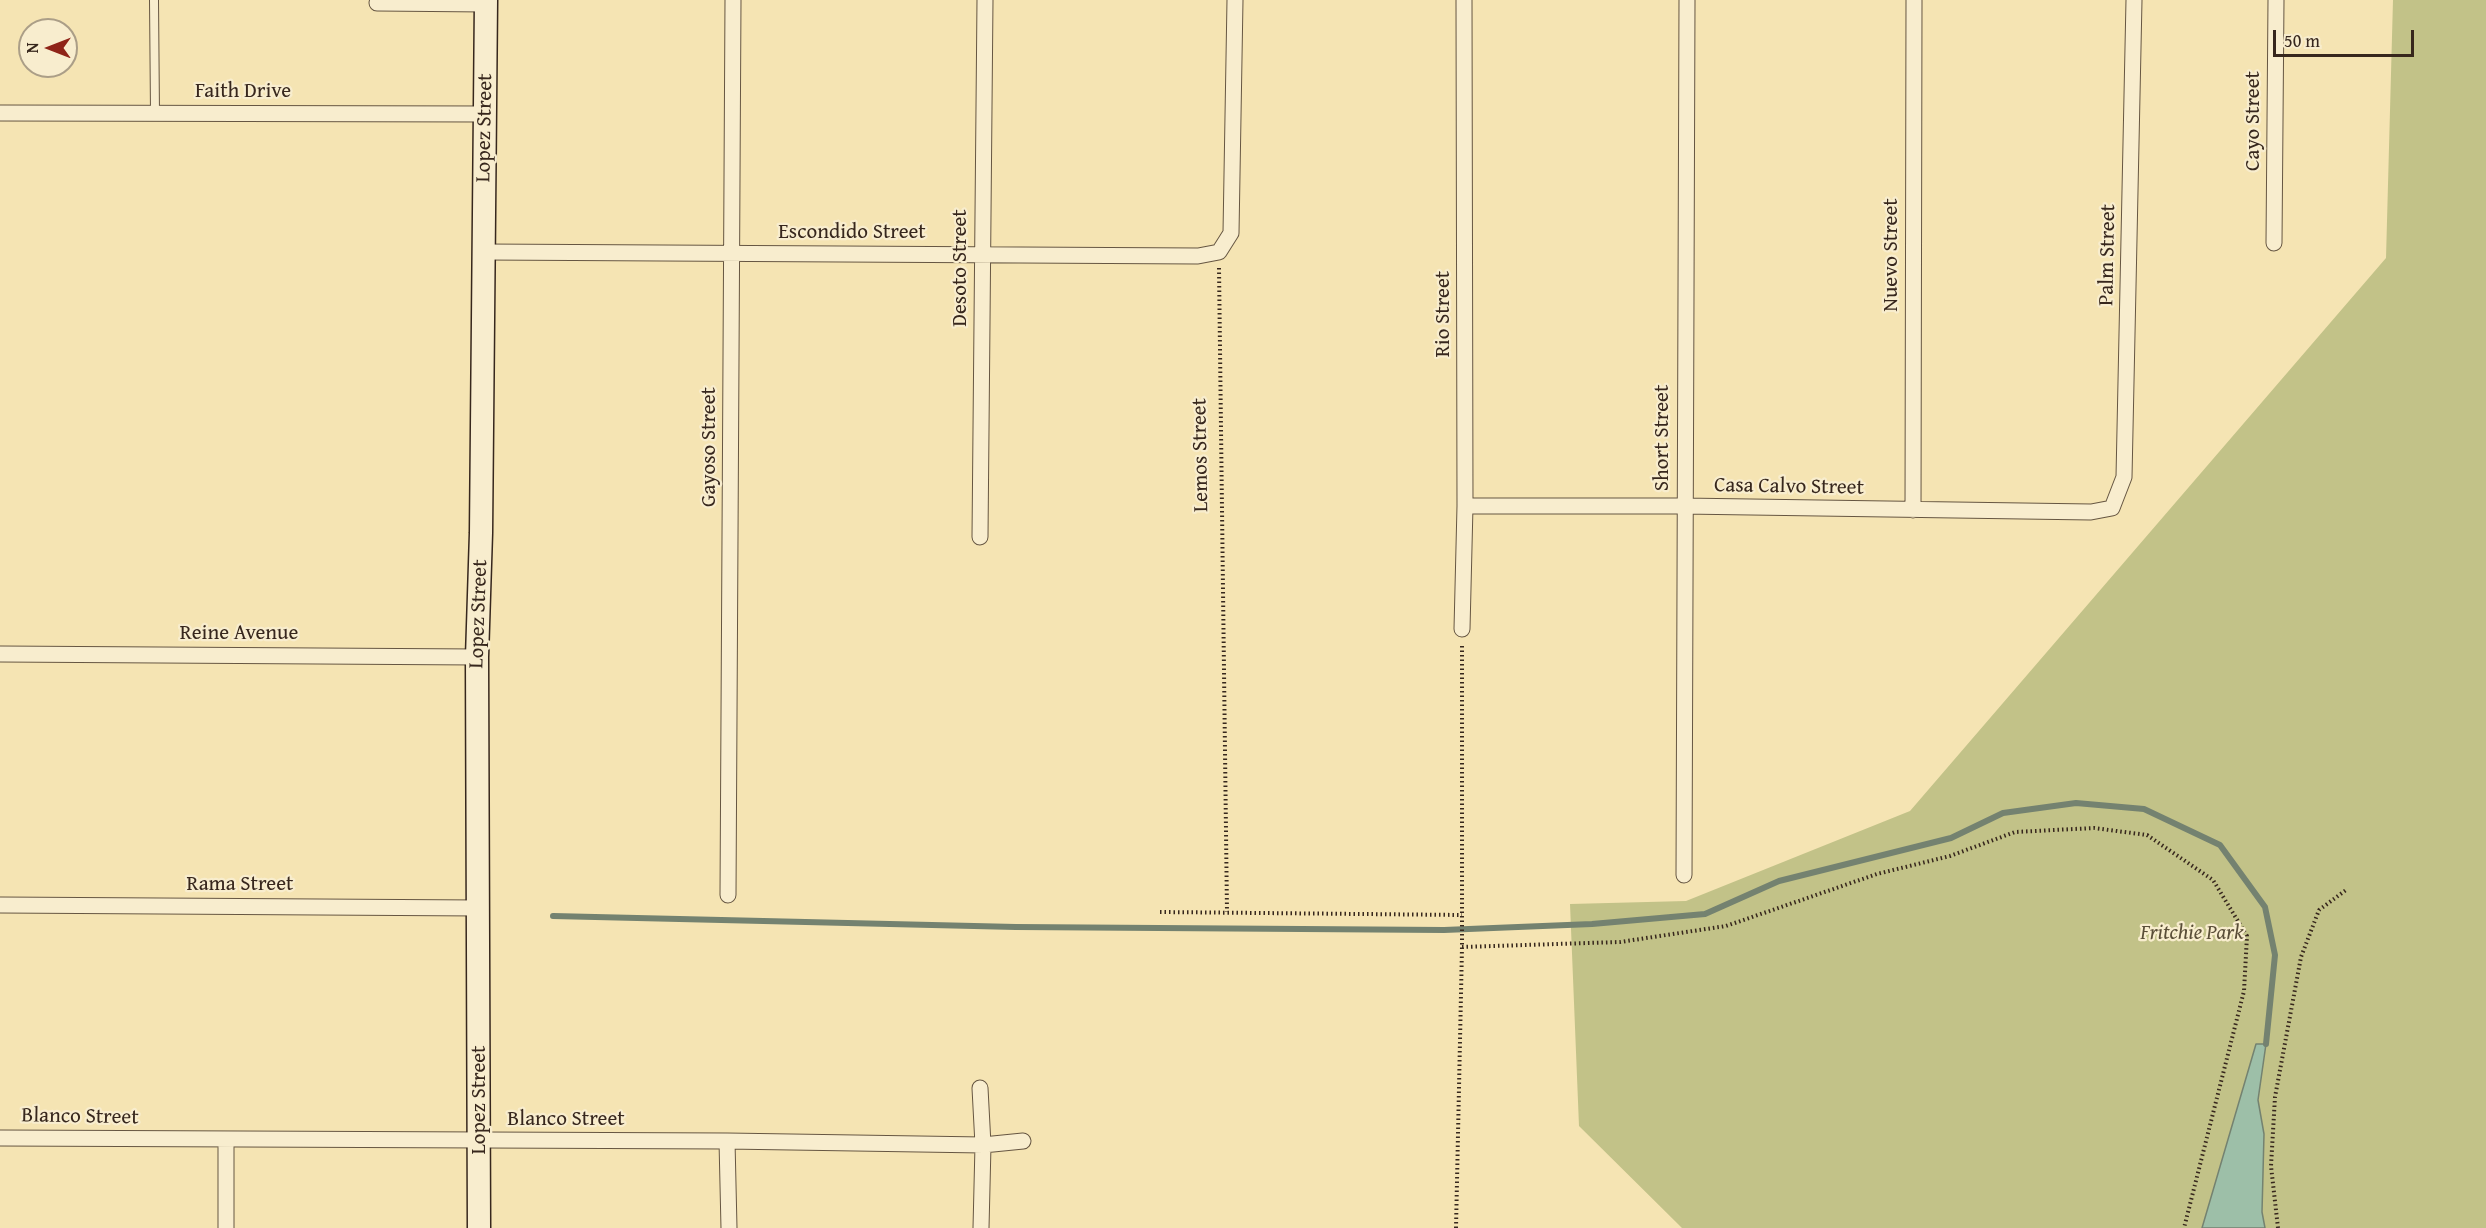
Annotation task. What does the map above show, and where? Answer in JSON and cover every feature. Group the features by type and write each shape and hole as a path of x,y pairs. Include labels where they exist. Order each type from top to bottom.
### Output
{"street":[{"name":"Gayoso Street","path":"728,895 733,0"},
{"name":"Desoto Street","path":"980,537 985,0"},
{"path":"1219,252 1231,233 1235,0"},
{"name":"Rio Street","path":"1462,629 1465,506 1464,0"},
{"name":"Short Street","path":"1684,875 1683,506 1687,0"},
{"name":"Nuevo Street","path":"1913,510 1914,0"},
{"name":"Palm Street","path":"2112,508 2124,477 2134,0"},
{"name":"Cayo Street","path":"2274,243 2276,0"},
{"path":"377,3 486,2"},
{"name":"Lopez Street","path":"479,1228 477,657 486,2"},
{"name":"Faith Drive","path":"0,113 486,114"},
{"name":"Escondido Street","path":"484,252 1198,256 1219,252"},
{"name":"Casa Calvo Street","path":"1465,506 1683,506 2091,512 2112,508"},
{"name":"Reine Avenue","path":"0,654 477,657"},
{"name":"Rama Street","path":"0,905 479,908"},
{"path":"980,1088 983,1145 981,1228"},
{"name":"Blanco Street","path":"0,1137 727,1141 983,1145 1023,1141"},
{"path":"226,1140 226,1228"},
{"path":"727,1141 729,1228"}],"lane":[{"path":"154,0 154,113"}],"path":[{"name":"Lemos Street","path":"1219,252 1227,912"},
{"path":"1456,1228 1462,947 1462,629"},
{"path":"1462,947 1620,942 1726,926 1877,874 1950,856 2015,832 2094,828 2147,835 2213,880 2247,936 2244,991 2184,1228"},
{"path":"2278,1228 2271,1166 2275,1097 2301,957 2319,910 2346,890"},
{"path":"1160,912 1462,915"}],"green space":[{"name":"Fritchie Park","path":"2393,0 2486,0 2486,1228 1682,1228 1579,1126 1570,904 1686,901 1910,811 2386,258"}],"shaded area":[{"path":"2256,1044 2266,1044 2258,1100 2264,1134 2262,1212 2265,1228 2202,1228"}],"waterway":[{"path":"553,916 1016,927 1444,930 1592,924 1705,914 1779,881 1951,838 2003,813 2076,803 2144,809 2220,845 2265,907 2275,955 2266,1044"}]}
